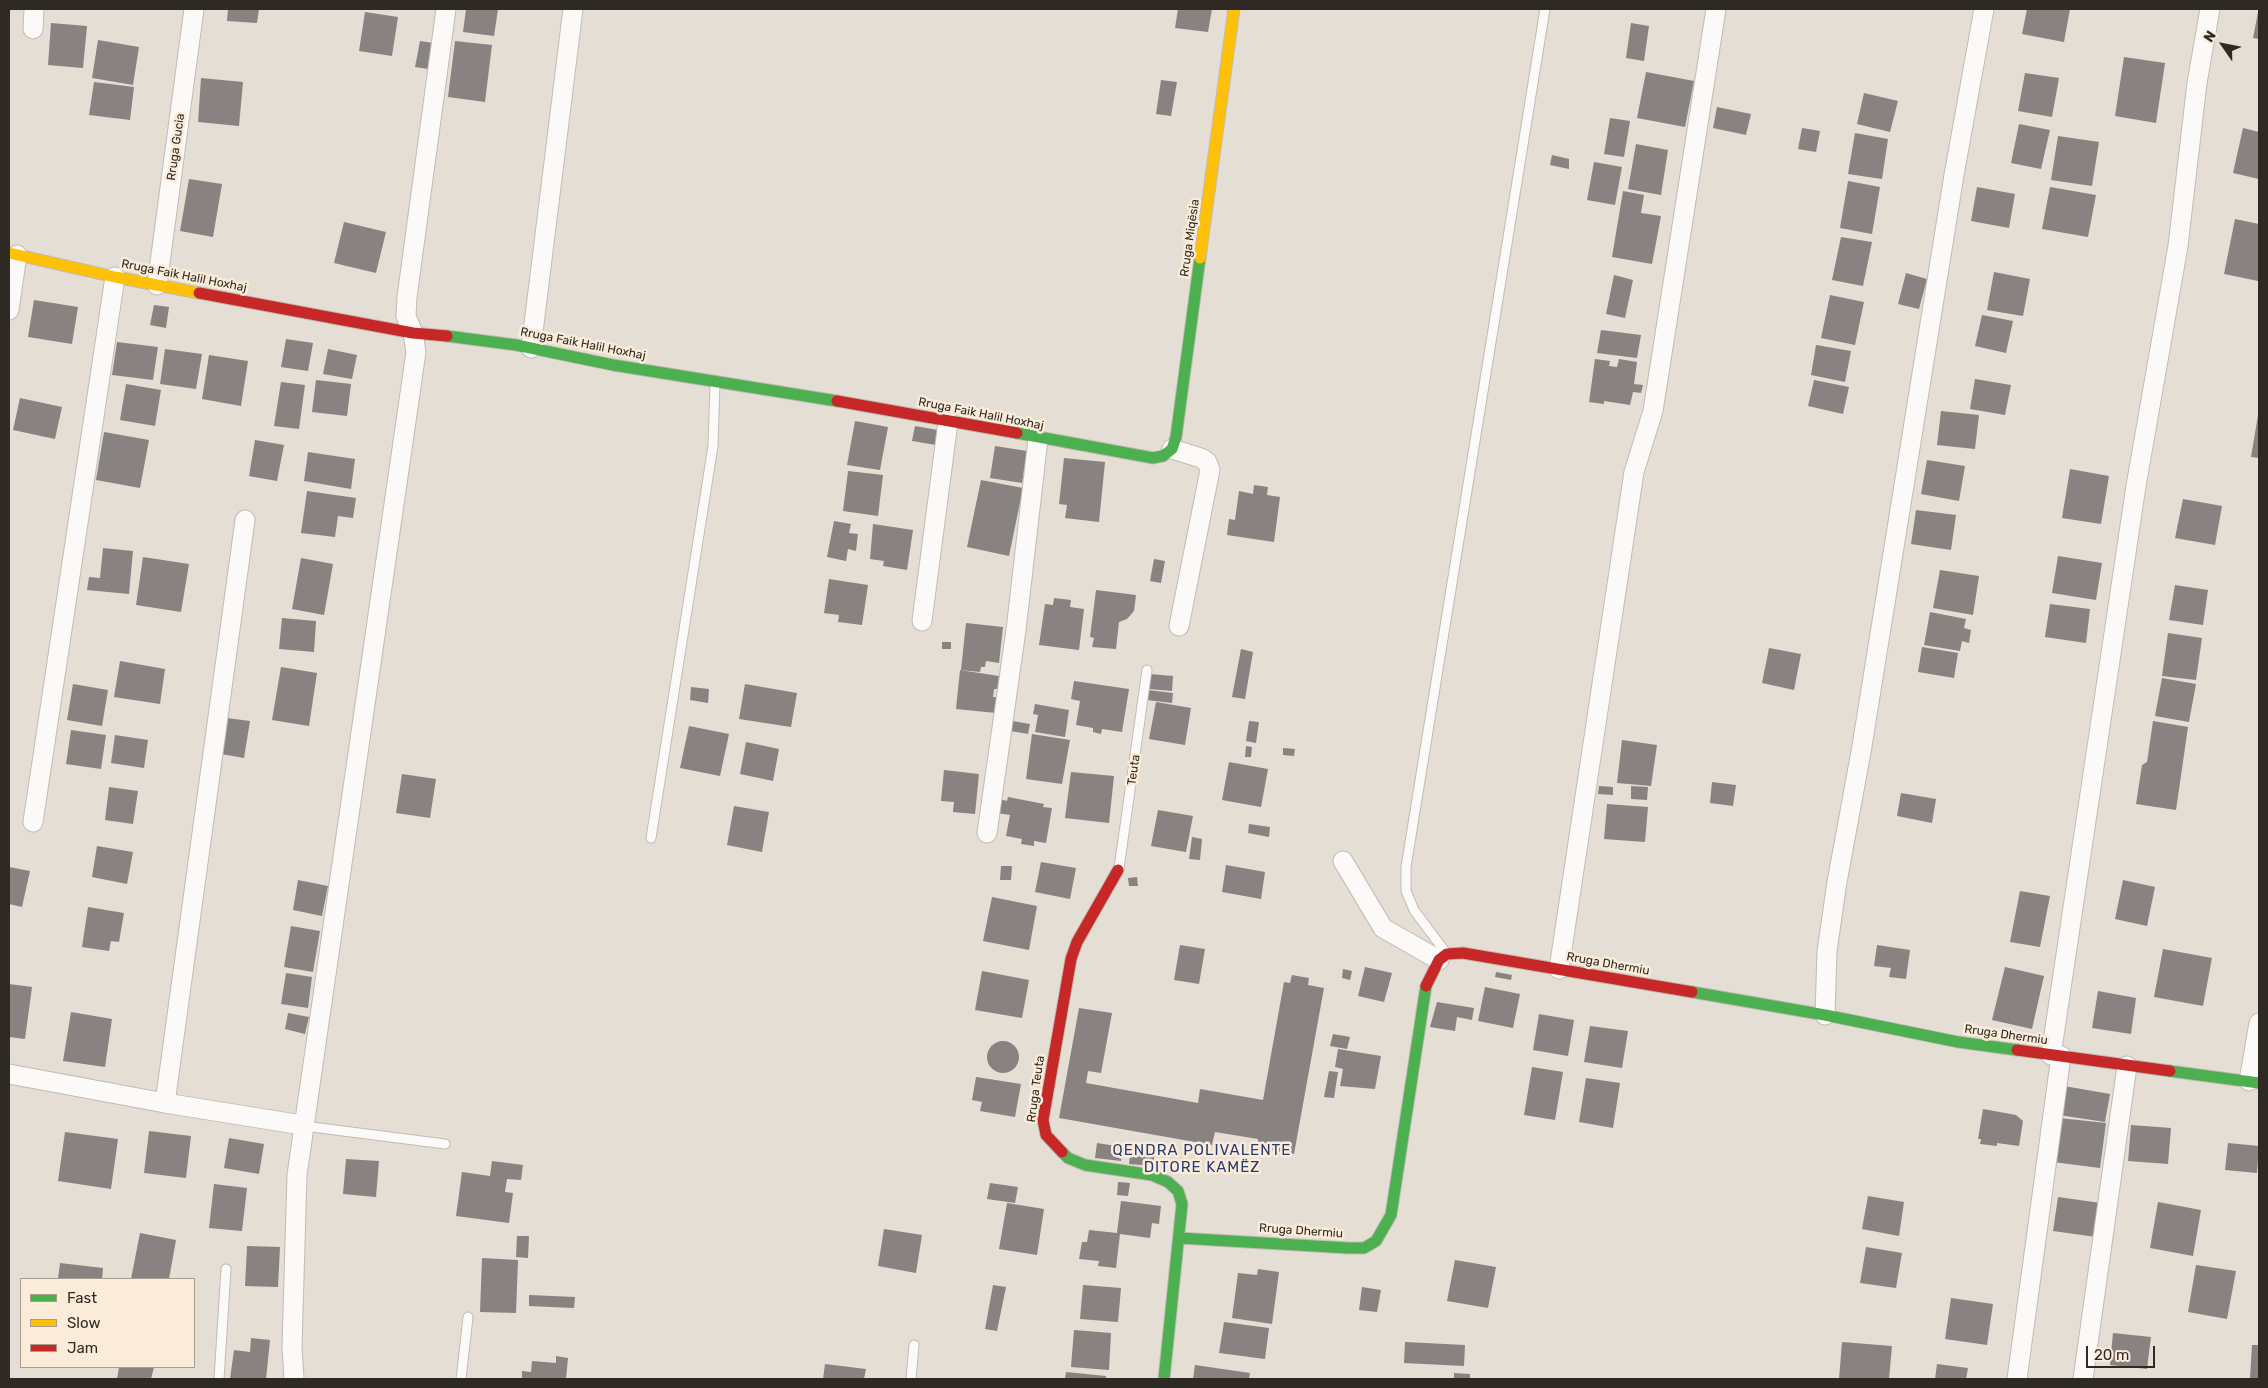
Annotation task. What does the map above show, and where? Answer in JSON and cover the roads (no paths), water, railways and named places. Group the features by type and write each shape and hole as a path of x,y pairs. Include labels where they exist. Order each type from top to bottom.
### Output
{"street":[{"path":"33,29 34,9"},
{"name":"Rruga Gucia","path":"157,285 194,9"},
{"path":"294,1379 292,1347 296,1175 410,400 416,352 413,333 406,316 407,297 446,9"},
{"path":"530,348 573,9"},
{"name":"Rruga Miqësia","path":"1172,449 1180,408 1234,9"},
{"path":"1559,969 1634,472 1653,411 1716,9"},
{"path":"1824,1015 1827,951 1836,882 1861,752 1951,194 1984,9"},
{"path":"2017,1379 2056,1055 2136,486 2178,246 2197,83 2210,9"},
{"path":"9,310 13,254"},
{"name":"Rruga Faik Halil Hoxhaj","path":"13,254 115,277 413,333 467,337 612,365 716,381 1038,439 1153,458 1163,456 1172,449"},
{"path":"34,822 115,277"},
{"path":"922,621 948,422"},
{"path":"987,833 1016,630 1038,439"},
{"path":"1172,449 1201,458 1207,462 1210,470 1179,626"},
{"path":"165,1103 245,520"},
{"path":"1343,861 1383,928 1443,957"},
{"name":"Rruga Teuta","path":"1118,870 1077,942 1071,959 1044,1120 1046,1135 1068,1158 1085,1165 1152,1175 1168,1182 1178,1191 1182,1204 1164,1379"},
{"name":"Rruga Dhermiu","path":"1179,1238 1348,1248 1364,1248 1376,1241 1391,1215 1425,987 1443,957 1463,953 1824,1015 1958,1042 2254,1082"},
{"path":"2254,1082 2259,1023"},
{"path":"2084,1379 2126,1066"},
{"path":"9,1074 165,1103 302,1125"}],"lane":[{"path":"1443,957 1414,910 1406,890 1406,867 1545,9"},
{"path":"651,838 713,446 716,381"},
{"name":"Teuta","path":"1118,870 1123,847 1147,670"},
{"path":"302,1125 444,1144"},
{"path":"219,1379 226,1269"},
{"path":"462,1379 468,1317"},
{"path":"911,1379 914,1346"}],"district":[{"name":"QENDRA POLIVALENTE DITORE KAMËZ","path":"1202,1160"}]}
